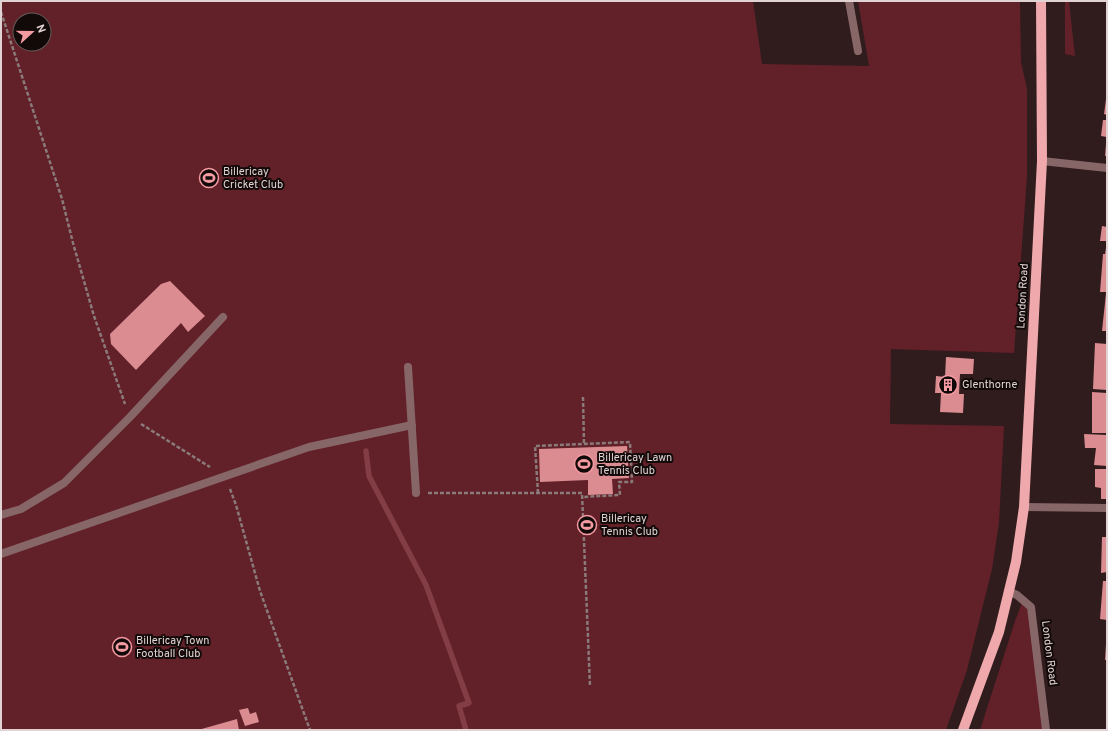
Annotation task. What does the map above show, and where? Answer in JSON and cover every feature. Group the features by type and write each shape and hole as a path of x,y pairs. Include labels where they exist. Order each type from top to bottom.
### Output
{"main road":[{"name":"London Road","path":"963,730 999,632 1016,562 1024,507 1042,161 1041,1"}],"street":[{"path":"849,1 858,52"},
{"path":"1042,161 1107,168"},
{"path":"1,515 21,509 64,482 130,417 223,317"},
{"path":"408,367 416,493"},
{"path":"1,554 309,447 412,425"},
{"path":"1024,507 1107,508"},
{"name":"London Road","path":"1008,591 1017,595 1031,607 1046,730"}],"path":[{"path":"583,397 584,444"},
{"path":"538,493 535,446 630,442 632,482 619,482 620,495 582,497"},
{"path":"416,493 582,492 590,686"}],"shaded area":[{"path":"1,1 753,1 762,64 869,66 858,1 1020,1 1021,62 1027,89 1027,177 1014,353 891,349 890,424 1004,426 999,523 992,569 967,670 946,730 1,730"},
{"path":"1065,1 1069,1 1075,56 1065,54"},
{"path":"1023,600 1031,607 1046,730 980,730 1015,621"}],"building":[{"path":"1107,99 1107,115 1104,114"},
{"path":"1103,120 1107,120 1107,137 1101,136"},
{"path":"1106,144 1107,156 1105,156"},
{"path":"1102,226 1107,227 1107,241 1100,241"},
{"path":"1106,248 1107,292 1100,292 1103,254 1105,254"},
{"path":"170,281 205,316 188,332 181,323 136,370 111,344 110,334 161,284"},
{"path":"1106,293 1107,331 1102,331"},
{"path":"1095,343 1107,344 1107,390 1093,389"},
{"name":"Glenthorne","path":"946,357 974,359 973,374 960,374 959,394 964,394 963,413 940,412 941,393 935,393 936,376 945,377"},
{"path":"1092,392 1107,393 1107,433 1092,433"},
{"path":"1084,434 1107,435 1107,466 1094,465 1096,448 1085,448"},
{"name":"Billericay Lawn Tennis Club","path":"627,446 629,478 612,479 613,494 588,495 588,480 540,482 539,449"},
{"path":"1095,469 1107,469 1107,499 1101,499 1101,488 1095,487"},
{"path":"1102,537 1107,537 1107,572 1101,573"},
{"path":"1103,581 1107,581 1107,620 1100,619"},
{"path":"1106,644 1107,660 1105,660"},
{"path":"248,708 250,714 256,712 259,722 245,726 239,710"},
{"path":"237,719 239,730 198,730"}],"waterway":[{"path":"366,451 369,476 426,585 469,703 459,706 466,730"}],"place":[{"name":"Billericay Cricket Club","path":"209,178"},
{"name":"Glenthorne","path":"948,385"},
{"name":"Billericay Lawn Tennis Club","path":"584,464"},
{"name":"Billericay Tennis Club","path":"587,525"},
{"name":"Billericay Town Football Club","path":"122,647"}]}
